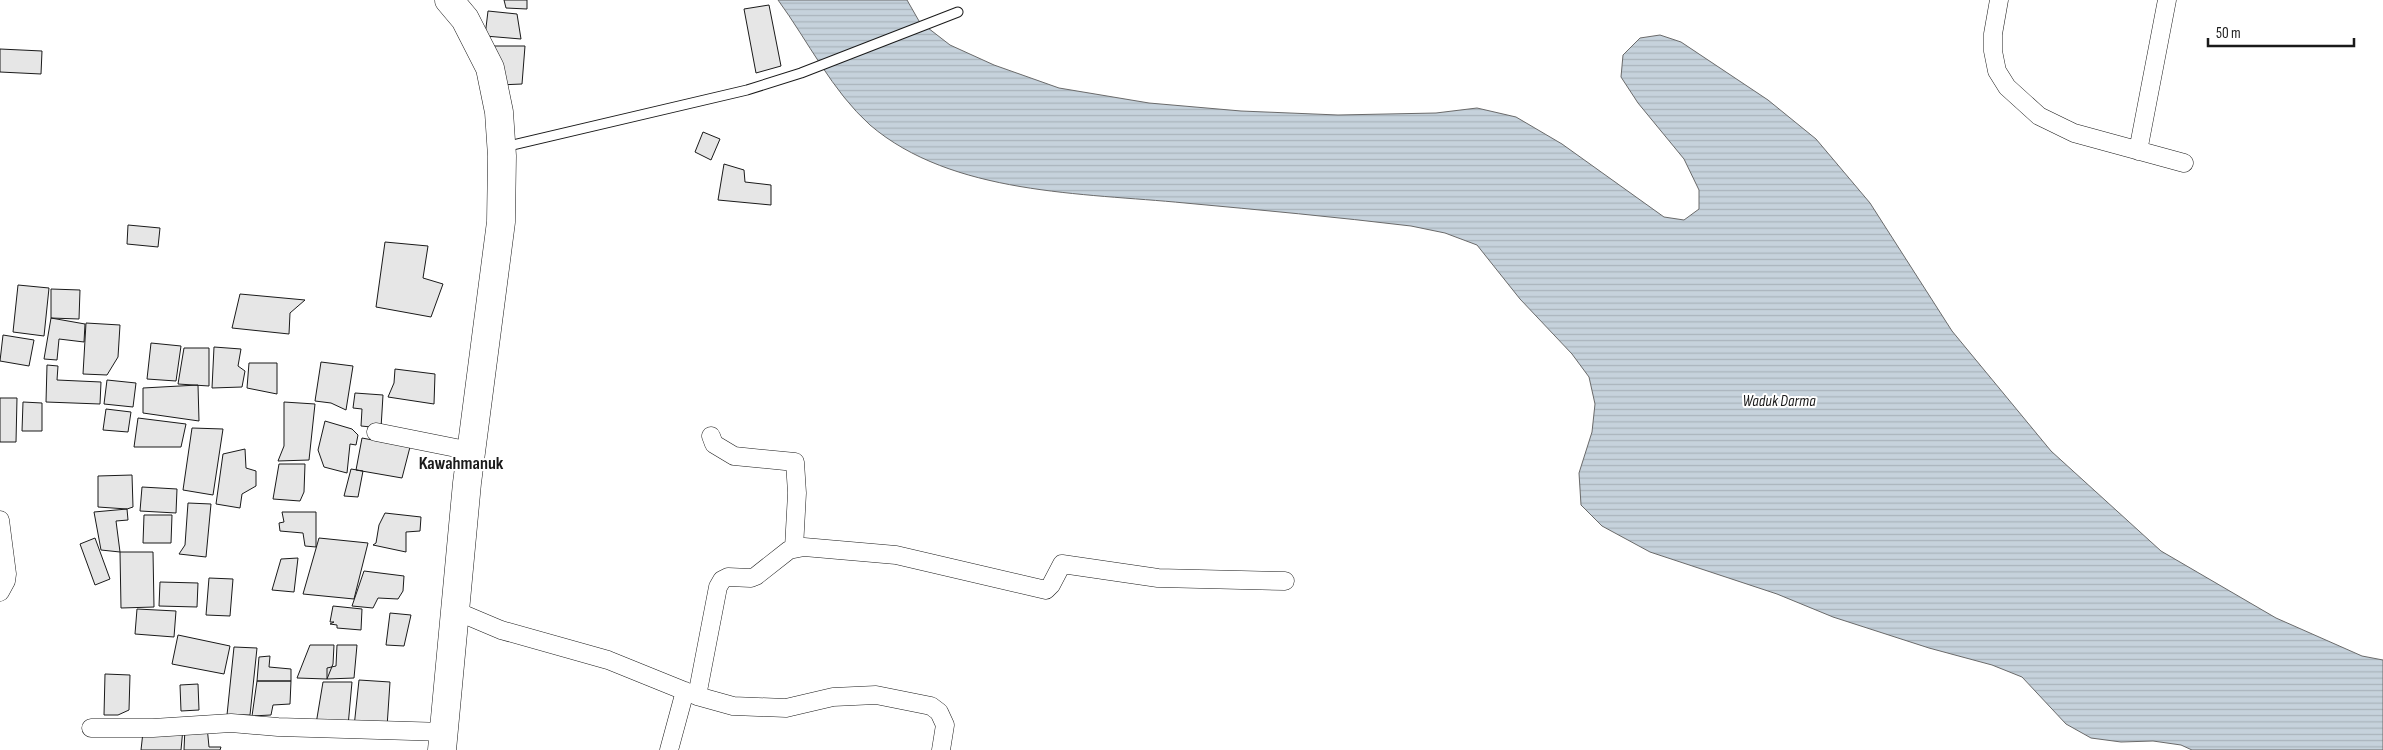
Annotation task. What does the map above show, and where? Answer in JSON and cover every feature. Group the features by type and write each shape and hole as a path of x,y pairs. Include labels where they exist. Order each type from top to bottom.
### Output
{"highway":[{"path":"443,741 471,450 501,222 502,148 499,112 490,68 465,19 449,0"}],"street":[{"path":"1999,0 1993,34 1993,51 1997,71 2007,87 2039,116 2053,125 2074,133 2184,163"},
{"path":"2138,151 2168,0"},
{"path":"376,432 471,450"},
{"path":"711,436 714,444 734,456 795,462 798,493 794,548"},
{"path":"0,520 6,574 6,581 0,592"},
{"path":"669,750 691,693 718,586 722,580 728,577 751,578 756,576 776,559 794,548 840,549 896,556 1046,590 1051,585 1062,564 1158,578 1285,581"},
{"path":"456,612 502,630 608,660 691,693 733,706 786,708 833,697 876,695 931,706 938,712 945,725 942,750"},
{"path":"91,728 153,728 231,723 443,741"}],"lane":[{"path":"502,148 690,105 801,73 958,12"}],"water":[{"name":"Waduk Darma","path":"778,0 907,0 919,21 950,45 994,65 1059,88 1149,103 1241,111 1338,115 1436,113 1477,108 1516,117 1562,144 1664,217 1684,220 1699,209 1699,190 1684,159 1638,103 1621,77 1623,55 1640,38 1660,35 1681,42 1768,100 1816,139 1870,203 1952,331 2051,451 2161,551 2276,618 2362,656 2383,660 2383,750 2192,750 2181,745 2153,741 2121,742 2091,738 2066,724 2022,677 1992,665 1929,648 1833,617 1777,594 1650,552 1602,526 1581,505 1579,473 1592,432 1595,404 1589,377 1572,354 1520,299 1477,245 1445,233 1411,226 1062,192 979,178 939,165 903,148 870,125 856,112 832,81"}],"building":[{"path":"504,0 527,0 527,9 506,8"},
{"path":"769,5 781,66 756,73 744,9"},
{"path":"488,11 517,14 521,39 485,36"},
{"path":"490,46 525,46 522,84 499,85"},
{"path":"0,49 42,51 41,74 0,72"},
{"path":"703,132 720,139 711,160 695,152"},
{"path":"724,164 744,170 745,182 771,185 771,205 718,200"},
{"path":"128,225 160,228 158,247 127,244"},
{"path":"385,242 428,246 423,278 443,284 431,317 376,307"},
{"path":"18,285 49,288 44,336 13,332"},
{"path":"51,289 80,290 79,319 51,318"},
{"path":"240,294 305,300 290,313 289,334 232,328"},
{"path":"51,318 85,324 84,342 59,339 57,360 44,359"},
{"path":"86,323 120,325 118,357 107,375 83,374"},
{"path":"3,335 34,340 29,366 0,361"},
{"path":"151,343 181,346 176,381 147,379"},
{"path":"214,347 241,349 238,366 245,371 242,387 212,388"},
{"path":"184,348 209,348 209,386 178,384"},
{"path":"321,362 353,366 346,410 331,403 315,401"},
{"path":"249,363 277,363 277,394 247,388"},
{"path":"47,365 58,366 57,380 101,382 100,404 46,402"},
{"path":"395,369 435,374 434,404 388,397 394,383"},
{"path":"107,380 136,383 133,407 104,404"},
{"path":"198,385 199,421 143,413 143,388"},
{"path":"355,393 383,395 381,428 361,426 362,409 353,408"},
{"path":"0,398 17,398 16,442 0,442"},
{"path":"23,402 42,403 42,431 22,431"},
{"path":"284,402 315,404 309,460 278,461 284,446"},
{"path":"106,409 131,412 128,432 103,430"},
{"path":"138,418 186,424 181,447 134,447"},
{"path":"325,421 352,429 358,435 356,445 350,444 347,473 324,467 318,450"},
{"path":"192,428 223,429 213,495 183,490"},
{"path":"362,438 410,447 402,478 356,470"},
{"path":"245,449 246,468 256,471 256,486 242,494 240,508 216,504 223,454"},
{"path":"279,464 305,464 304,492 300,501 273,499"},
{"path":"351,469 363,471 358,497 344,496"},
{"path":"132,475 133,507 127,509 98,507 98,476"},
{"path":"142,487 177,489 176,513 140,511"},
{"path":"188,503 211,504 206,557 179,554 185,545"},
{"path":"127,509 128,520 116,521 120,552 101,550 94,512"},
{"path":"282,512 316,512 316,547 305,546 303,533 280,531 279,523 284,522"},
{"path":"385,513 421,517 420,531 406,532 406,552 373,545 376,543 379,525"},
{"path":"144,515 172,515 171,543 143,543"},
{"path":"95,538 110,579 95,585 80,544"},
{"path":"319,538 368,543 354,599 303,594"},
{"path":"120,552 153,552 154,607 121,608"},
{"path":"298,558 294,592 272,590 281,559"},
{"path":"364,571 404,576 403,591 398,599 378,598 373,608 352,606"},
{"path":"209,578 233,579 230,616 206,615"},
{"path":"160,582 198,583 197,607 159,606"},
{"path":"333,606 362,609 361,630 337,628 337,625 330,624 334,622 330,622"},
{"path":"137,609 176,611 174,637 135,634"},
{"path":"390,613 411,615 404,646 386,645"},
{"path":"178,635 230,646 224,674 172,664"},
{"path":"310,645 334,645 333,664 327,679 297,678"},
{"path":"337,645 357,645 354,678 327,679 327,668 336,666"},
{"path":"234,647 257,648 250,715 227,715"},
{"path":"270,656 269,667 291,669 291,681 257,681 259,657"},
{"path":"105,674 130,675 129,710 118,715 104,715"},
{"path":"359,680 390,682 387,727 354,727"},
{"path":"257,681 291,681 290,704 273,705 271,715 252,716"},
{"path":"323,682 352,682 348,726 316,724"},
{"path":"198,684 199,710 181,711 180,685"},
{"path":"207,726 209,747 221,747 220,750 184,750 185,727"},
{"path":"183,728 181,750 141,750 143,732"}],"district":[{"name":"Kawahmanuk","path":"461,463"}]}
